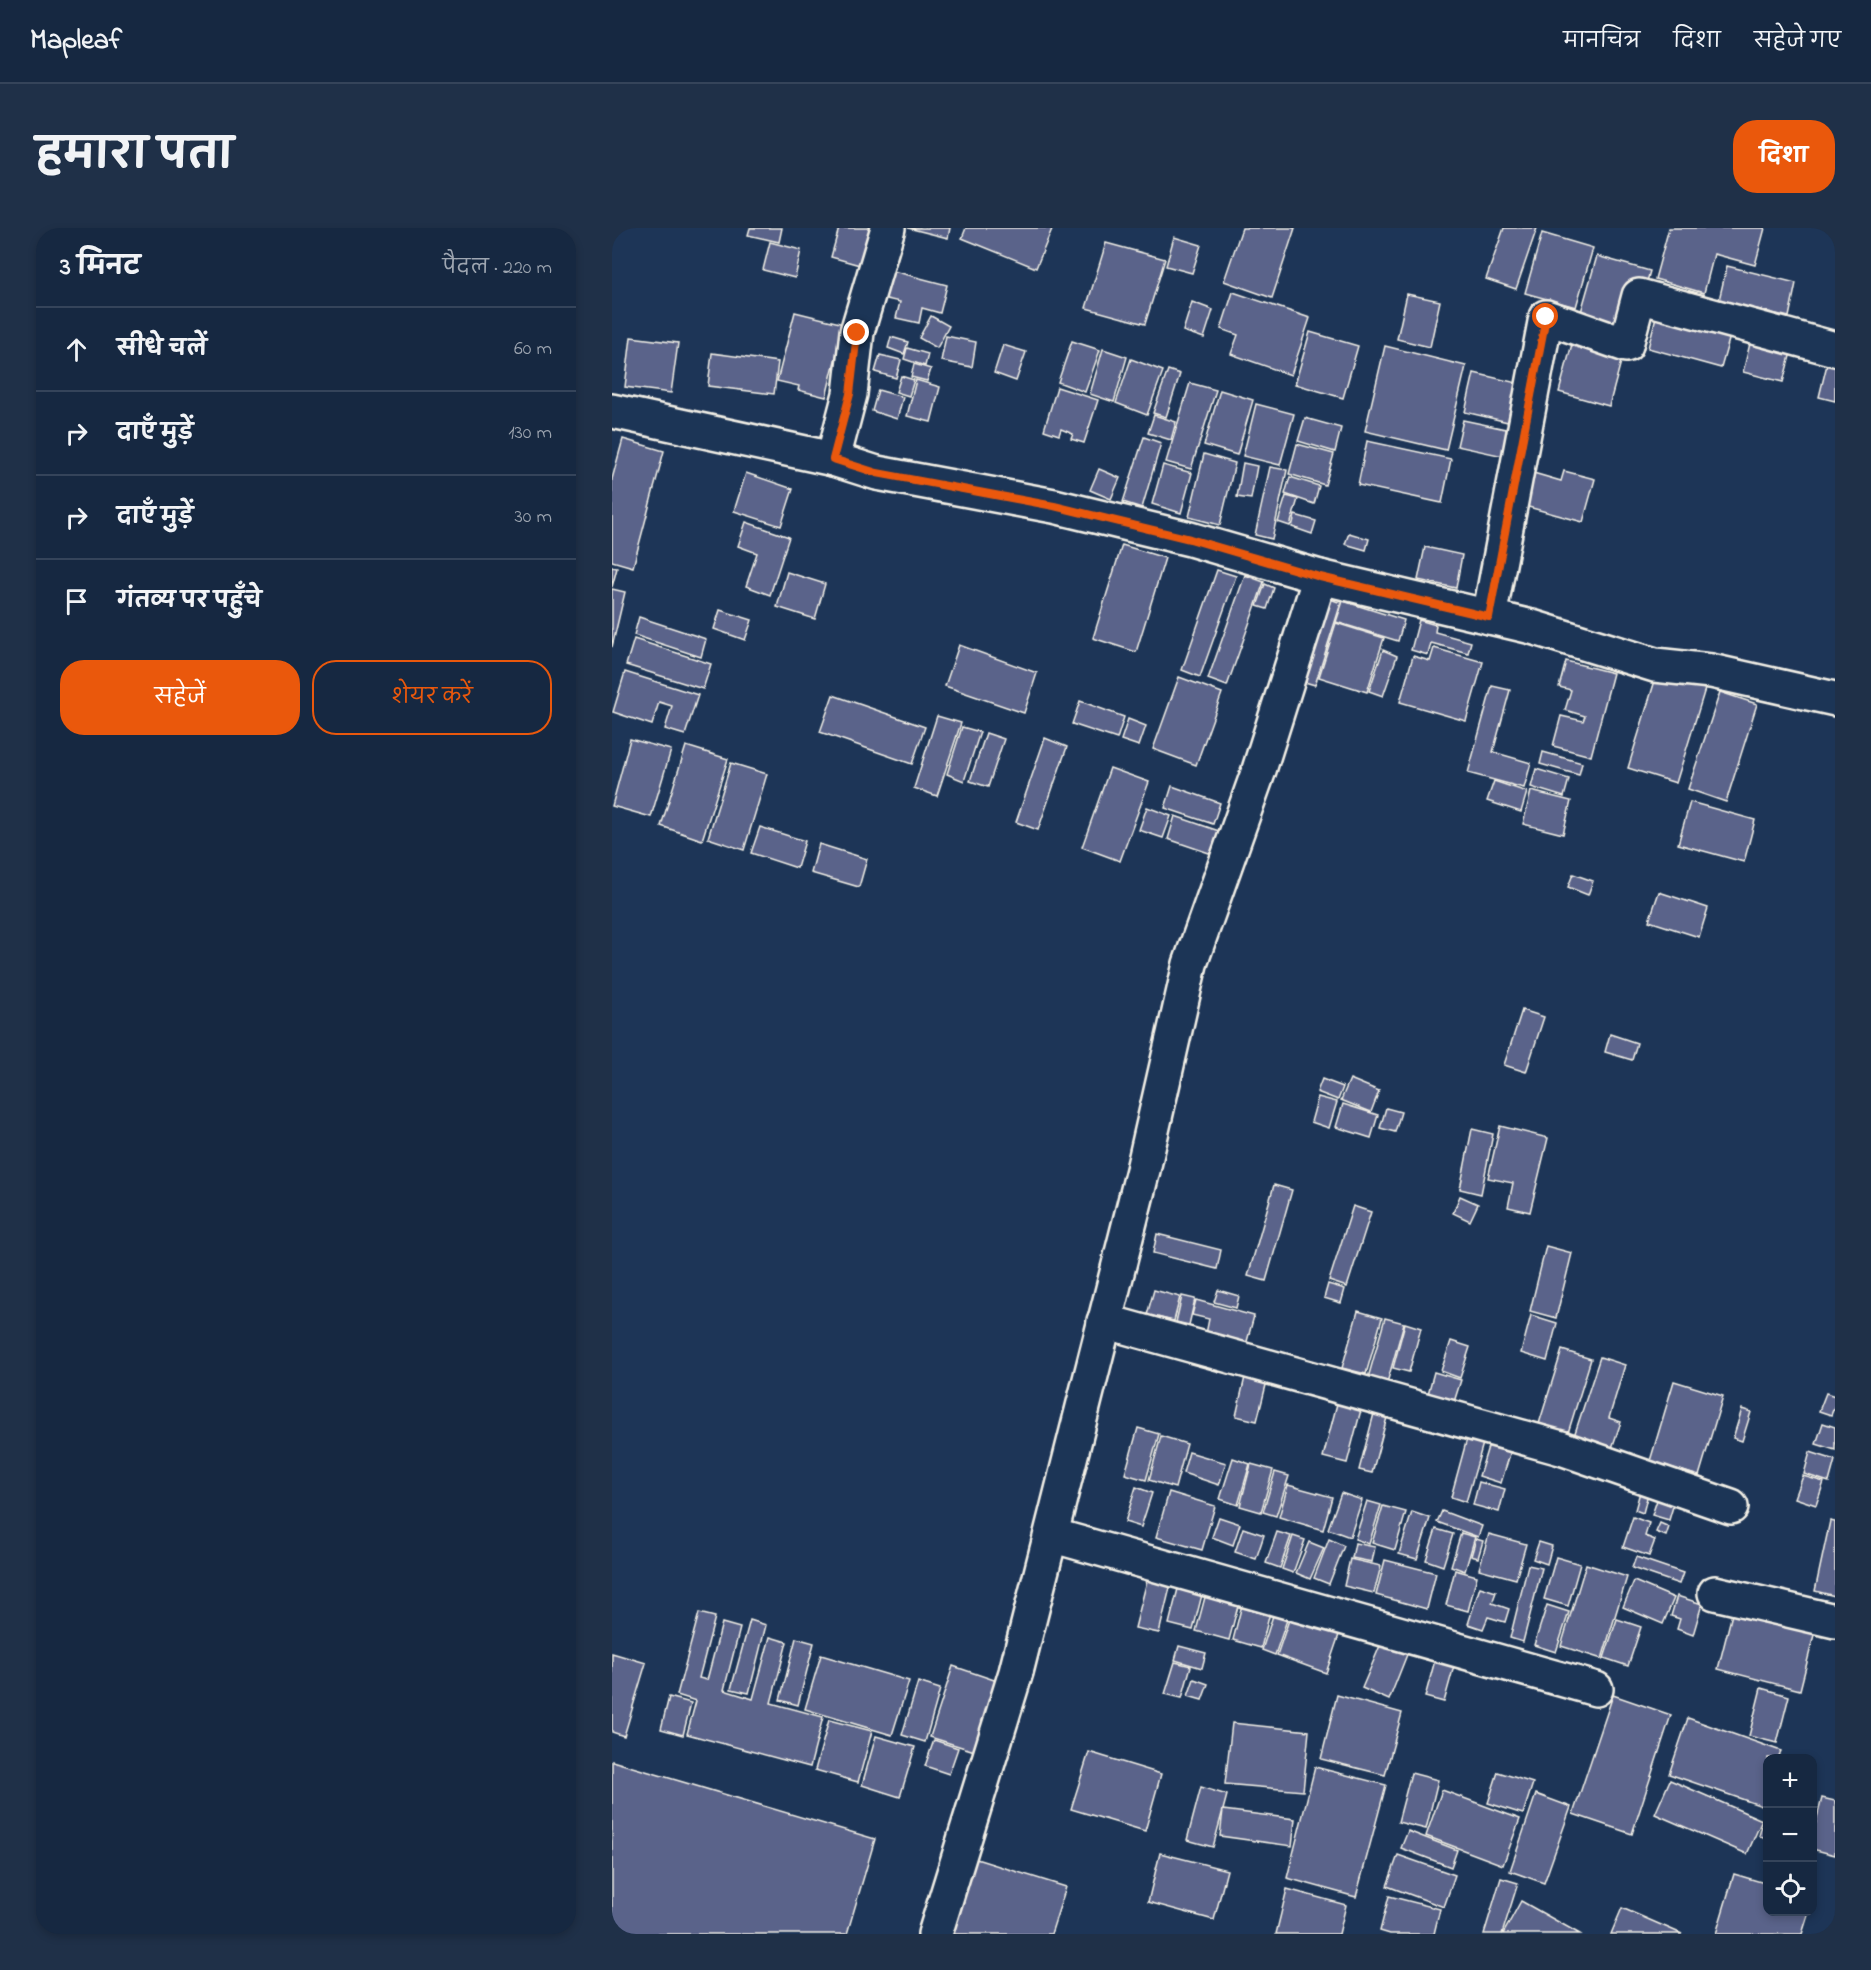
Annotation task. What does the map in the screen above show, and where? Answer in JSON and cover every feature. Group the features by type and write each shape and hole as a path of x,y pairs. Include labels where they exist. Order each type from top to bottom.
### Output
{"street":[{"path":"833,459 850,394 857,333 888,228"},
{"path":"1489,617 1546,317 1626,345 1639,296 1835,349"},
{"path":"612,411 833,459 877,473 1054,506 1190,539 1320,577 1533,627 1655,665 1711,671 1835,699"},
{"path":"935,1934 1016,1672 1143,1170 1190,964 1258,770 1320,577"},
{"path":"1104,1321 1561,1448 1731,1507"},
{"path":"1051,1535 1596,1689"},
{"path":"1714,1593 1835,1621"}],"building":[{"path":"750,228 782,228 779,242 748,235"},
{"path":"839,228 878,228 867,267 831,257"},
{"path":"908,228 950,228 948,238"},
{"path":"966,228 1052,229 1036,268 962,238"},
{"path":"1242,228 1295,228 1272,298 1224,281"},
{"path":"1504,228 1537,228 1516,289 1486,279"},
{"path":"1669,228 1765,228 1755,265 1714,254 1704,293 1655,279"},
{"path":"1542,233 1593,248 1576,307 1525,293"},
{"path":"1174,237 1201,245 1192,273 1166,266"},
{"path":"770,242 801,250 795,278 763,270"},
{"path":"1106,243 1165,259 1145,324 1086,308"},
{"path":"1597,256 1650,271 1634,328 1581,312"},
{"path":"1727,266 1796,283 1789,317 1719,300"},
{"path":"889,270 947,285 940,313 922,308 919,323 896,318 900,302 882,298"},
{"path":"1233,292 1310,318 1291,375 1231,354 1238,335 1221,329"},
{"path":"1407,294 1440,301 1430,347 1397,339"},
{"path":"1660,301 1734,322 1721,368 1648,348"},
{"path":"1192,302 1213,310 1204,338 1183,331"},
{"path":"795,312 844,324 826,397 798,390 799,386 777,381"},
{"path":"931,316 949,326 937,348 919,338"},
{"path":"1756,319 1797,330 1783,382 1743,372"},
{"path":"1576,329 1626,343 1609,406 1559,392"},
{"path":"1310,332 1358,346 1343,398 1295,384"},
{"path":"946,336 976,342 972,367 941,361"},
{"path":"631,337 678,343 671,393 625,387"},
{"path":"891,337 908,342 904,354 888,348"},
{"path":"1072,341 1100,350 1085,392 1058,382"},
{"path":"1003,345 1026,352 1016,381 994,373"},
{"path":"1385,346 1466,366 1446,450 1365,431"},
{"path":"907,348 928,354 925,366 904,359"},
{"path":"1831,348 1835,349 1835,401 1819,397"},
{"path":"1103,349 1127,357 1114,402 1090,394"},
{"path":"712,353 778,362 774,394 708,386"},
{"path":"880,355 901,360 896,378 875,372"},
{"path":"1131,359 1163,371 1147,415 1116,403"},
{"path":"914,364 931,369 927,381 911,377"},
{"path":"1168,370 1180,374 1166,417 1153,413"},
{"path":"1474,373 1517,383 1508,422 1465,412"},
{"path":"901,376 914,380 909,396 896,392"},
{"path":"916,380 940,387 931,422 907,416"},
{"path":"1190,383 1216,390 1191,469 1166,462"},
{"path":"1057,387 1098,400 1084,443 1071,439 1073,434 1061,429 1059,435 1044,430"},
{"path":"878,390 903,397 897,419 872,411"},
{"path":"1220,390 1253,400 1237,455 1204,445"},
{"path":"1256,404 1294,414 1280,465 1243,456"},
{"path":"1154,415 1176,422 1171,440 1148,433"},
{"path":"1305,418 1341,428 1335,452 1298,441"},
{"path":"1463,420 1515,431 1531,462 1457,446"},
{"path":"1144,437 1161,443 1142,508 1123,502"},
{"path":"623,439 664,451 633,567 612,561 612,479"},
{"path":"1367,441 1451,459 1442,503 1358,485"},
{"path":"1297,444 1334,454 1325,485 1289,474"},
{"path":"1204,454 1235,463 1220,525 1189,517"},
{"path":"1243,463 1257,466 1251,499 1237,497"},
{"path":"1163,465 1192,473 1181,513 1152,504"},
{"path":"1270,467 1287,470 1272,539 1255,535"},
{"path":"1099,469 1120,478 1111,499 1090,490"},
{"path":"1564,471 1595,479 1583,522 1521,505 1530,472 1561,481"},
{"path":"746,473 793,489 781,526 734,511"},
{"path":"1290,477 1319,486 1314,504 1285,494"},
{"path":"1286,496 1298,499 1290,526 1278,522"},
{"path":"1295,515 1316,521 1312,534 1292,527"},
{"path":"746,522 789,537 770,595 746,586 757,553 738,546"},
{"path":"1349,533 1369,539 1366,550 1345,544"},
{"path":"1122,545 1165,558 1136,652 1093,638"},
{"path":"1425,547 1462,555 1456,588 1418,580"},
{"path":"612,567 617,568 612,587"},
{"path":"1217,570 1236,576 1200,677 1182,670"},
{"path":"787,572 825,584 815,619 777,607"},
{"path":"1245,575 1264,582 1227,686 1208,679"},
{"path":"1265,584 1274,588 1267,609 1257,606"},
{"path":"612,589 625,592 612,647"},
{"path":"1325,597 1341,603 1315,685 1298,680"},
{"path":"1343,601 1404,620 1398,641 1336,622"},
{"path":"720,610 752,620 745,640 714,629"},
{"path":"639,617 706,639 701,657 634,635"},
{"path":"1419,620 1436,625 1435,632 1471,642 1468,653 1431,643 1428,655 1411,650"},
{"path":"1336,623 1384,638 1367,692 1319,677"},
{"path":"634,639 711,664 703,689 626,665"},
{"path":"959,645 1037,673 1024,713 945,686"},
{"path":"1434,648 1483,662 1466,721 1400,702 1413,656 1430,661"},
{"path":"1383,650 1397,656 1383,696 1369,691"},
{"path":"1566,661 1613,673 1591,756 1553,746 1561,716 1583,721 1585,716 1565,710 1571,690 1559,687"},
{"path":"625,672 698,695 685,735 665,729 672,706 659,702 652,725 613,712"},
{"path":"1657,674 1705,689 1676,783 1628,768"},
{"path":"1179,677 1222,693 1196,765 1153,749"},
{"path":"1492,686 1510,690 1493,752 1531,763 1524,788 1468,773"},
{"path":"1720,692 1757,704 1726,802 1688,789"},
{"path":"833,695 925,727 912,764 820,732"},
{"path":"1080,701 1124,717 1117,739 1072,724"},
{"path":"937,716 961,723 937,796 914,788"},
{"path":"1128,719 1146,726 1139,746 1121,740"},
{"path":"962,727 980,732 964,781 947,774"},
{"path":"986,733 1004,739 988,787 970,781"},
{"path":"1045,738 1067,747 1038,830 1016,822"},
{"path":"630,739 671,750 651,817 612,806"},
{"path":"686,746 728,759 702,840 661,826"},
{"path":"1543,752 1582,763 1579,775 1540,764"},
{"path":"731,763 767,774 744,850 708,838"},
{"path":"1110,768 1149,782 1120,861 1082,847"},
{"path":"1536,769 1569,779 1564,797 1531,787"},
{"path":"1494,781 1527,792 1521,812 1487,801"},
{"path":"1172,786 1220,803 1213,824 1165,808"},
{"path":"1531,791 1571,801 1563,834 1523,824"},
{"path":"1690,802 1755,820 1744,862 1678,844"},
{"path":"1147,807 1171,816 1163,838 1139,830"},
{"path":"1175,816 1219,831 1212,854 1168,839"},
{"path":"760,827 805,841 797,868 751,853"},
{"path":"819,844 867,859 859,887 811,873"},
{"path":"1573,874 1593,881 1588,895 1568,887"},
{"path":"1659,892 1708,908 1699,937 1649,921"},
{"path":"1522,1010 1544,1017 1526,1072 1504,1065"},
{"path":"1610,1034 1637,1043 1632,1060 1605,1052"},
{"path":"1322,1079 1343,1087 1338,1100 1317,1092"},
{"path":"1350,1079 1379,1091 1371,1112 1341,1100"},
{"path":"1318,1097 1337,1102 1329,1128 1311,1122"},
{"path":"1343,1104 1378,1115 1371,1138 1336,1127"},
{"path":"1386,1108 1401,1112 1395,1132 1380,1128"},
{"path":"1500,1126 1548,1138 1530,1212 1508,1207 1513,1183 1488,1178"},
{"path":"1472,1129 1493,1134 1481,1194 1460,1189"},
{"path":"1274,1185 1292,1190 1266,1281 1248,1276"},
{"path":"1460,1196 1478,1204 1470,1221 1453,1213"},
{"path":"1353,1206 1371,1212 1347,1287 1329,1281"},
{"path":"1157,1234 1221,1250 1217,1269 1153,1253"},
{"path":"1546,1246 1572,1253 1556,1318 1530,1311"},
{"path":"1328,1284 1345,1289 1341,1303 1324,1298"},
{"path":"1154,1290 1180,1297 1174,1321 1147,1315"},
{"path":"1218,1290 1239,1296 1236,1308 1214,1302"},
{"path":"1182,1296 1195,1299 1189,1325 1176,1322"},
{"path":"1196,1300 1254,1316 1246,1345 1206,1334 1209,1319 1192,1315"},
{"path":"1358,1311 1382,1318 1366,1374 1342,1368"},
{"path":"1531,1315 1557,1323 1547,1361 1521,1353"},
{"path":"1385,1318 1404,1323 1387,1383 1368,1378"},
{"path":"1405,1323 1421,1328 1409,1372 1393,1368"},
{"path":"1451,1341 1470,1347 1460,1378 1441,1371"},
{"path":"1562,1350 1591,1359 1567,1436 1538,1427"},
{"path":"1600,1357 1625,1365 1609,1418 1621,1422 1612,1448 1574,1436"},
{"path":"1434,1372 1461,1380 1454,1402 1428,1394"},
{"path":"1245,1377 1267,1381 1257,1421 1236,1416"},
{"path":"1674,1381 1723,1396 1699,1476 1650,1461"},
{"path":"1826,1393 1835,1396 1835,1405 1831,1415 1819,1411"},
{"path":"1338,1400 1362,1406 1347,1463 1323,1457"},
{"path":"1376,1406 1389,1410 1372,1473 1359,1470"},
{"path":"1742,1409 1751,1412 1742,1441 1733,1438"},
{"path":"1823,1423 1835,1427 1835,1450 1816,1444"},
{"path":"1138,1428 1159,1434 1146,1480 1125,1474"},
{"path":"1492,1434 1514,1441 1501,1483 1479,1476"},
{"path":"1468,1435 1484,1440 1466,1502 1451,1497"},
{"path":"1161,1436 1187,1444 1175,1488 1149,1480"},
{"path":"1189,1452 1226,1463 1219,1485 1183,1473"},
{"path":"1810,1452 1835,1460 1829,1482 1804,1474"},
{"path":"1233,1458 1250,1464 1238,1505 1220,1499"},
{"path":"1251,1464 1273,1470 1261,1512 1240,1506"},
{"path":"1275,1472 1289,1476 1276,1516 1263,1512"},
{"path":"1803,1476 1824,1482 1816,1505 1795,1498"},
{"path":"1643,1481 1649,1490 1643,1513 1635,1510"},
{"path":"1479,1482 1505,1489 1499,1512 1473,1505"},
{"path":"1288,1485 1332,1497 1323,1530 1279,1517"},
{"path":"1136,1487 1152,1493 1141,1527 1125,1522"},
{"path":"1661,1488 1677,1493 1669,1520 1652,1515"},
{"path":"1169,1492 1215,1506 1202,1550 1156,1537"},
{"path":"1341,1493 1362,1500 1350,1537 1328,1529"},
{"path":"1367,1501 1381,1505 1369,1544 1355,1539"},
{"path":"1383,1506 1406,1512 1395,1550 1372,1543"},
{"path":"1442,1511 1482,1526 1478,1537 1437,1522"},
{"path":"1412,1512 1430,1518 1417,1559 1399,1554"},
{"path":"1219,1517 1240,1524 1233,1545 1212,1537"},
{"path":"1633,1517 1649,1523 1645,1536 1655,1540 1649,1556 1623,1547"},
{"path":"1830,1521 1835,1522 1835,1596 1815,1591"},
{"path":"1660,1523 1669,1527 1666,1536 1656,1532"},
{"path":"1243,1528 1264,1535 1256,1559 1235,1552"},
{"path":"1436,1529 1453,1534 1443,1566 1426,1560"},
{"path":"1277,1532 1291,1536 1280,1568 1266,1563"},
{"path":"1461,1533 1475,1537 1465,1571 1451,1566"},
{"path":"1489,1534 1526,1544 1516,1579 1479,1569"},
{"path":"1293,1536 1305,1540 1293,1573 1282,1569"},
{"path":"1329,1539 1344,1546 1329,1584 1314,1578"},
{"path":"1476,1539 1483,1541 1478,1558 1471,1556"},
{"path":"1309,1542 1324,1548 1310,1579 1296,1573"},
{"path":"1539,1542 1552,1546 1547,1564 1533,1559"},
{"path":"1355,1543 1375,1547 1372,1562 1352,1558"},
{"path":"1556,1557 1580,1564 1568,1606 1544,1599"},
{"path":"1636,1557 1683,1573 1679,1584 1632,1568"},
{"path":"1350,1559 1381,1566 1374,1593 1344,1586"},
{"path":"1385,1560 1436,1573 1427,1609 1376,1595"},
{"path":"1586,1564 1627,1577 1602,1659 1561,1646"},
{"path":"1151,1565 1174,1571 1159,1633 1135,1628"},
{"path":"1528,1565 1542,1568 1523,1642 1510,1638"},
{"path":"1455,1570 1477,1576 1468,1611 1446,1605"},
{"path":"1181,1577 1205,1583 1193,1630 1169,1624"},
{"path":"1634,1581 1674,1598 1663,1624 1623,1607"},
{"path":"1209,1582 1242,1591 1229,1640 1196,1631"},
{"path":"1480,1587 1496,1592 1492,1603 1509,1609 1505,1622 1488,1617 1483,1629 1468,1624"},
{"path":"1246,1589 1274,1597 1261,1648 1233,1640"},
{"path":"1677,1596 1702,1604 1693,1635 1677,1629 1680,1619 1671,1616"},
{"path":"1735,1602 1817,1623 1800,1690 1718,1669"},
{"path":"1547,1605 1569,1612 1556,1652 1534,1645"},
{"path":"1276,1606 1290,1611 1275,1655 1262,1650"},
{"path":"1292,1611 1341,1629 1326,1673 1277,1655"},
{"path":"699,1613 715,1617 699,1678 707,1680 722,1623 740,1628 724,1690 753,1699 770,1637 787,1642 771,1703 823,1717 810,1767 687,1734 696,1701 677,1695"},
{"path":"1617,1619 1641,1627 1628,1666 1604,1658"},
{"path":"750,1620 766,1625 749,1693 731,1689"},
{"path":"796,1638 814,1643 798,1705 780,1700"},
{"path":"1382,1641 1408,1652 1389,1700 1362,1688"},
{"path":"1179,1646 1206,1653 1202,1668 1175,1660"},
{"path":"612,1653 646,1663 624,1736 612,1732"},
{"path":"821,1655 909,1681 892,1735 805,1709"},
{"path":"1435,1660 1454,1666 1444,1702 1425,1697"},
{"path":"1175,1662 1191,1666 1182,1698 1165,1694"},
{"path":"953,1666 1006,1684 984,1754 930,1737"},
{"path":"1194,1679 1208,1684 1202,1700 1188,1696"},
{"path":"918,1682 940,1689 925,1742 902,1735"},
{"path":"1761,1688 1789,1696 1777,1743 1749,1736"},
{"path":"1337,1695 1402,1713 1385,1775 1321,1759"},
{"path":"1613,1695 1671,1715 1632,1834 1573,1814"},
{"path":"669,1697 691,1703 683,1735 661,1729"},
{"path":"1688,1718 1781,1751 1780,1754 1763,1754 1762,1806 1669,1774"},
{"path":"829,1720 872,1731 858,1782 815,1770"},
{"path":"1232,1723 1309,1731 1303,1791 1225,1784"},
{"path":"876,1736 915,1747 900,1797 862,1785"},
{"path":"934,1740 958,1748 949,1774 925,1766"},
{"path":"1089,1752 1161,1774 1145,1831 1071,1809"},
{"path":"612,1761 875,1839 847,1934 612,1934"},
{"path":"1315,1767 1386,1785 1356,1897 1287,1878"},
{"path":"1498,1772 1533,1783 1523,1814 1488,1803"},
{"path":"1411,1773 1438,1780 1426,1829 1398,1822"},
{"path":"1670,1780 1762,1820 1747,1854 1655,1814"},
{"path":"1201,1787 1227,1795 1213,1847 1187,1840"},
{"path":"1442,1790 1520,1819 1503,1865 1426,1836"},
{"path":"1536,1794 1571,1807 1544,1883 1510,1871"},
{"path":"1822,1798 1835,1801 1835,1855 1817,1850 1817,1818"},
{"path":"1223,1810 1295,1819 1292,1846 1220,1836"},
{"path":"1763,1821 1763,1837 1759,1836"},
{"path":"1408,1831 1457,1850 1451,1867 1401,1848"},
{"path":"1160,1853 1227,1870 1214,1920 1148,1902"},
{"path":"1398,1855 1455,1875 1444,1907 1387,1886"},
{"path":"970,1857 1066,1887 1051,1934 946,1934"},
{"path":"1734,1874 1763,1883 1763,1916 1808,1916 1802,1934 1716,1934"},
{"path":"1501,1878 1518,1883 1502,1934 1484,1934"},
{"path":"1287,1889 1346,1905 1339,1934 1276,1934"},
{"path":"1389,1896 1440,1909 1434,1934 1390,1934 1380,1931"},
{"path":"1521,1901 1580,1934 1503,1934"},
{"path":"1622,1908 1682,1934 1611,1934"}],"route":[{"path":"857,333 850,394 833,459 877,473 1054,506 1190,539 1320,577 1489,617 1546,317"}]}
